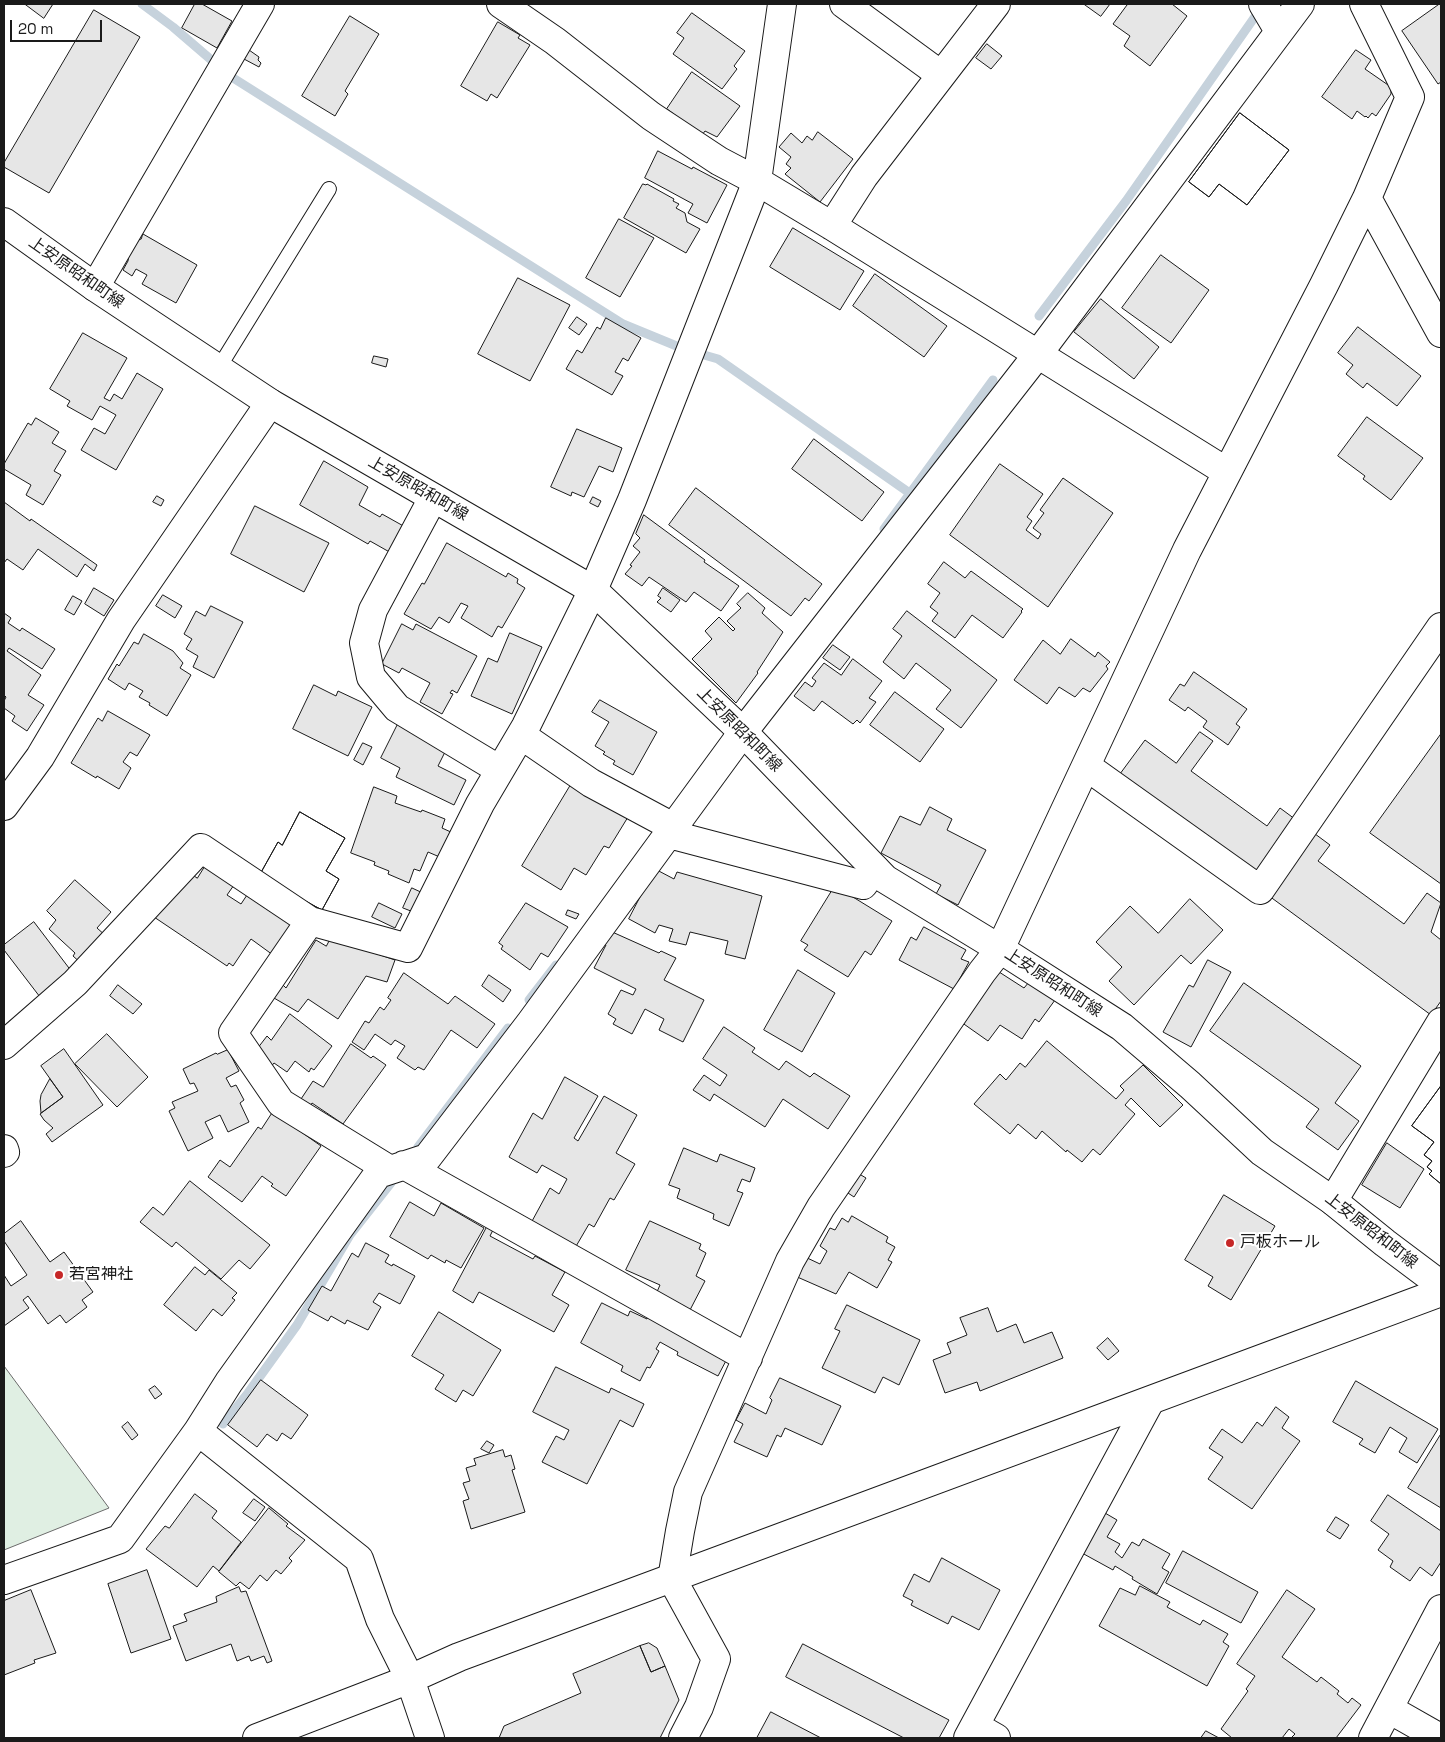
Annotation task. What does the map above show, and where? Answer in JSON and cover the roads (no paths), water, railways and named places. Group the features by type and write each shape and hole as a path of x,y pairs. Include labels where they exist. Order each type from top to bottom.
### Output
{"street":[{"path":"95,287 260,4"},
{"path":"501,4 555,41 651,116 719,160 758,181 832,226 1227,472"},
{"path":"4,1045 74,983 201,848 310,921 408,948 480,804 521,735 593,590 632,500 758,181 782,4"},
{"path":"844,4 941,75"},
{"path":"832,226 864,176 996,4"},
{"path":"4,1580 120,1539 198,1430 229,1382 378,1174 427,1158 531,1022 743,732 1038,354 1271,18 1300,4"},
{"path":"683,1738 699,1707 716,1659 672,1579 688,1492 790,1261 822,1207 1000,948 1187,550 1367,198 1410,98 1364,4"},
{"path":"1367,198 1441,333"},
{"name":"上安原昭和町線","path":"4,222 95,287 270,404 593,590 743,732 886,879 1000,948 1122,1027 1190,1085 1262,1152 1333,1201 1385,1243 1441,1284"},
{"path":"4,806 40,757 120,620 270,404"},
{"path":"433,498 372,610 364,643 371,677 397,708 500,770"},
{"path":"1086,766 1260,890 1441,627"},
{"path":"521,735 591,783 671,830 863,885 876,869"},
{"path":"310,921 233,1033 281,1103 748,1358"},
{"path":"1333,1201 1441,1022"},
{"path":"257,1738 410,1679 459,1657 1441,1292"},
{"path":"980,1734 1150,1401"},
{"path":"198,1430 359,1559 380,1619 410,1679 430,1738"},
{"path":"1373,1738 1441,1609"},
{"path":"1389,1709 1440,1738"}],"lane":[{"path":"218,369 329,188"}],"waterway":[{"path":"142,4 173,27 230,76 623,324 679,347"},
{"path":"1039,316 1126,201 1261,8"},
{"path":"704,355 718,359 911,494"},
{"path":"884,529 993,380"},
{"path":"529,1000 556,965"},
{"path":"418,1147 508,1028"},
{"path":"223,1424 297,1325 350,1235 391,1183"}],"place":[{"name":"戸板ホール","path":"1230,1243"},
{"name":"若宮神社","path":"59,1275"}]}
